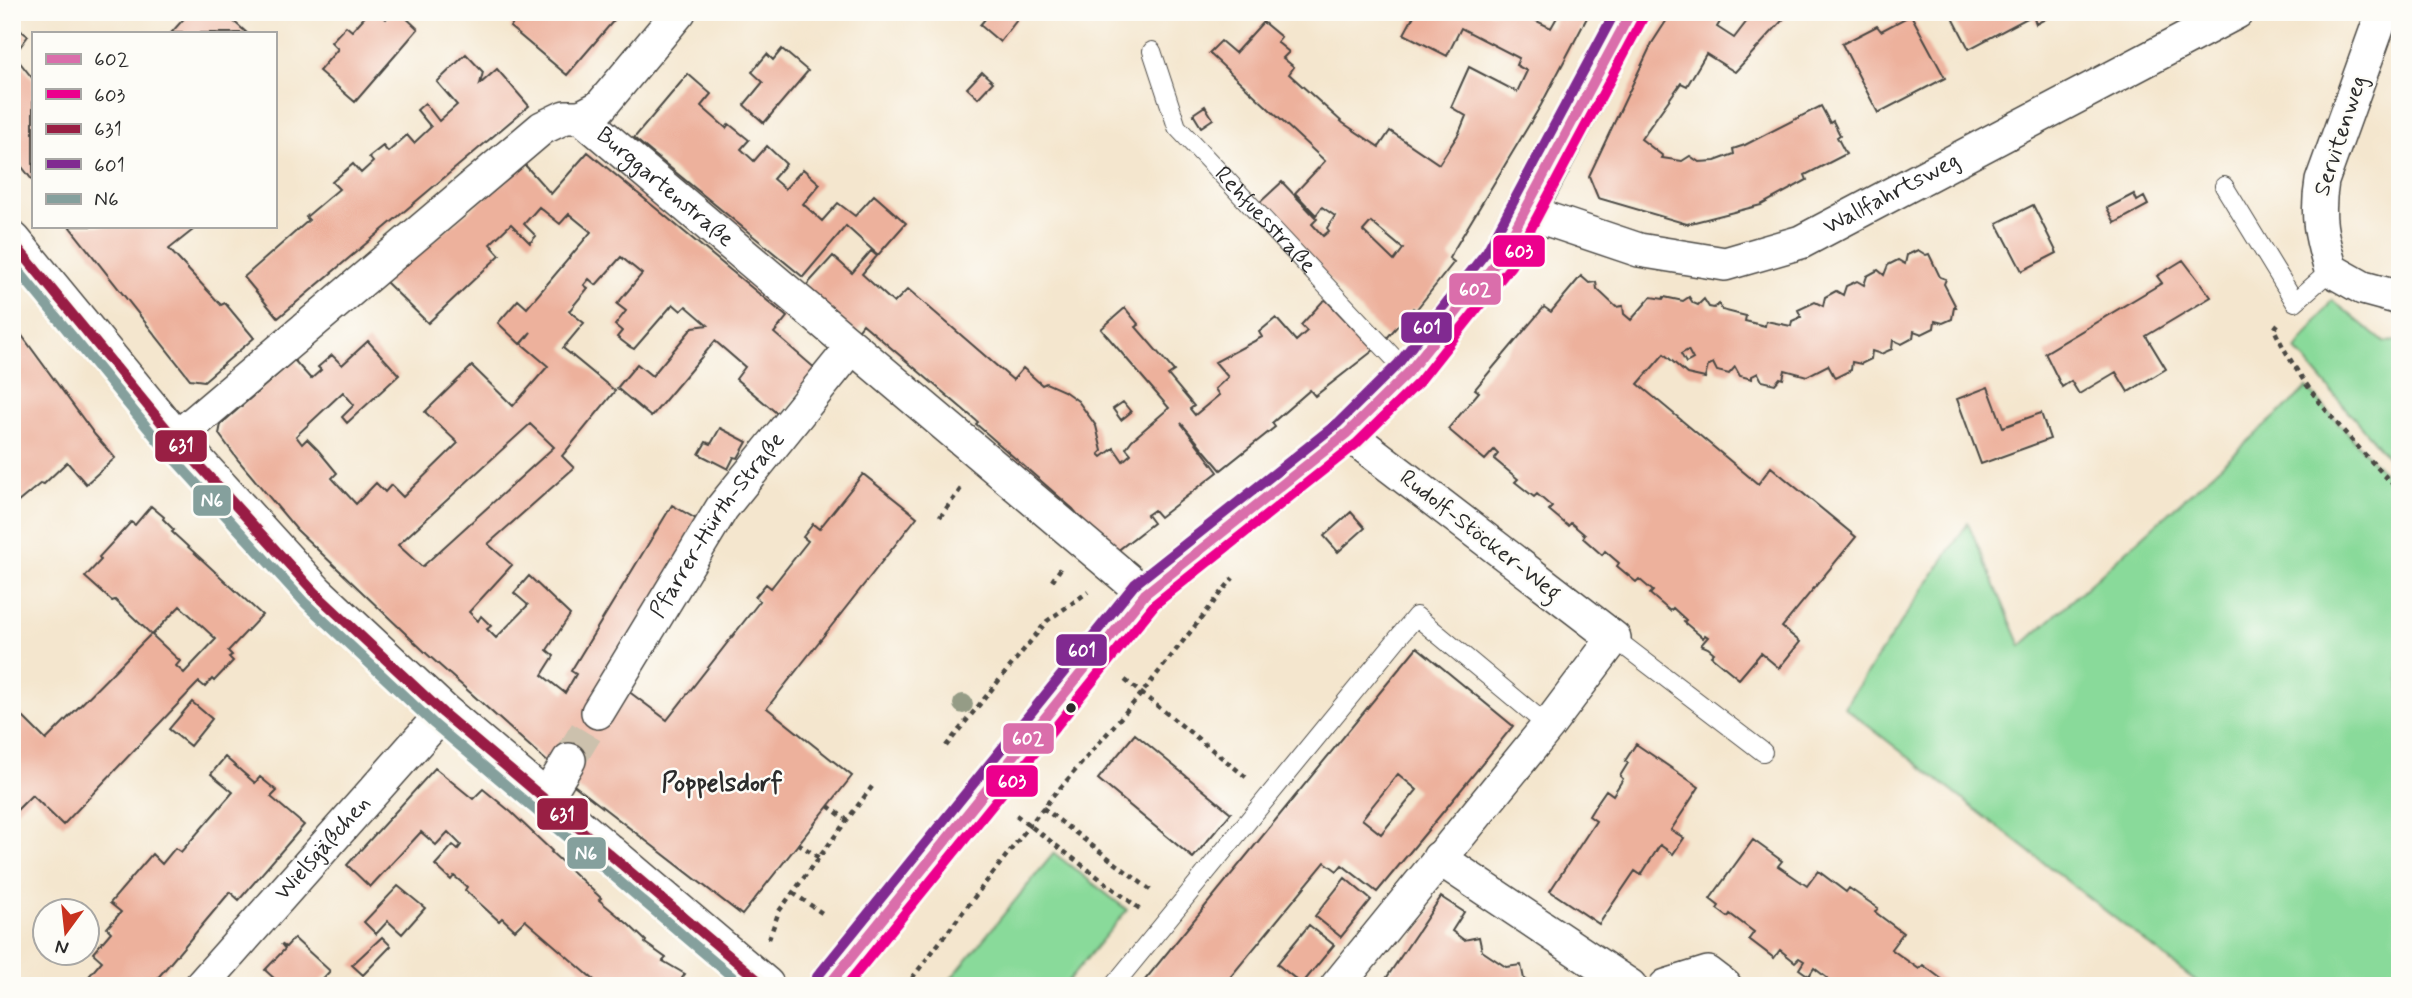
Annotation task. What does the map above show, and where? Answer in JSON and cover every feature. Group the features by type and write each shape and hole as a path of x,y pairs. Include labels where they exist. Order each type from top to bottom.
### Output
{"street":[{"path":"581,117 600,107 679,12"},
{"path":"828,986 1145,594 1347,433 1408,373 1499,259 1631,12"},
{"name":"Wallfahrtsweg","path":"1526,212 1639,250 1725,264 1801,242 2237,12"},
{"name":"Servitenweg","path":"2331,270 2322,243 2318,208 2322,181 2384,12"},
{"name":"Burggartenstraße","path":"175,439 542,128 565,117 581,117 1145,594"},
{"path":"12,241 175,439 315,593 443,713 765,986"},
{"path":"2331,270 2363,288 2400,298"},
{"name":"Pfarrer-Hürth-Straße","path":"598,712 722,508 852,347"},
{"name":"Rudolf-Stöcker-Weg","path":"1347,433 1614,638"},
{"path":"1337,986 1548,726 1614,638"},
{"name":"Wielsgäßchen","path":"201,986 443,713"},
{"path":"545,800 569,760"},
{"path":"1439,858 1630,986"},
{"path":"1666,986 1708,974 1726,986"}],"lane":[{"name":"Rehfuesstraße","path":"1152,51 1177,127 1408,373"},
{"path":"2224,186 2295,302 2331,270"},
{"path":"1113,986 1416,616 1548,726"},
{"name":"Rudolf-Stöcker-Weg","path":"1614,638 1763,752"}],"path":[{"path":"2295,302 2274,329 2283,347 2307,388 2400,492"},
{"path":"940,517 966,481"},
{"path":"906,986 1043,808 1142,693 1237,572"},
{"path":"946,746 1047,621 1090,590"},
{"path":"1142,693 1268,796"},
{"path":"768,944 779,911 874,784"},
{"path":"828,806 847,820"},
{"path":"1043,808 1176,910"},
{"path":"1009,810 1163,927"},
{"path":"798,843 819,858"},
{"path":"793,893 822,913"}],"green space":[{"path":"2332,300 2384,342 2400,341 2400,472 2296,350"},
{"path":"2307,388 2400,491 2400,986 2202,986 1844,707 1968,523 2021,646"},
{"path":"1054,853 1127,910 1064,986 945,986"}],"building":[{"path":"196,12 223,12 246,32 172,32 188,14 192,17"},
{"path":"369,12 377,12 386,19 392,12 400,12 418,29 355,102 319,71 338,49 331,42 346,26 352,31"},
{"path":"522,12 621,12 567,75 510,27"},
{"path":"991,12 1015,12 1020,16 1000,42 980,25"},
{"path":"1416,12 1518,12 1551,28 1560,12 1590,12 1541,105 1449,258 1454,262 1416,310 1413,308 1387,338 1257,205 1282,182 1317,219 1312,224 1323,236 1329,231 1327,228 1335,216 1322,207 1316,215 1295,193 1325,161 1209,53 1221,41 1235,53 1263,22 1281,37 1277,42 1289,52 1283,58 1294,67 1289,74 1343,123 1379,147 1390,131 1439,164 1459,133 1466,116 1451,107 1469,67 1517,92 1527,71 1516,65 1519,58 1461,28 1447,56 1404,34","holes":["1371,222 1403,249 1394,261 1363,231"]},
{"path":"1672,12 1726,12 1717,27 1734,38 1754,12 1790,12 1735,72 1706,54 1687,86 1681,83 1641,139 1663,156 1662,158 1682,161 1690,156 1699,162 1715,161 1734,154 1733,149 1821,106 1830,123 1833,121 1840,135 1837,137 1846,154 1805,175 1807,180 1761,205 1687,224 1598,198 1589,176 1652,43"},
{"path":"1950,12 2058,12 2036,24 2033,15 1969,49"},
{"path":"1911,15 1945,78 1878,113 1842,44 1877,26 1881,31"},
{"path":"12,24 28,36 14,55 32,78 32,180 12,154"},
{"path":"782,49 808,71 764,123 744,105 763,82 752,72 767,54 773,60"},
{"path":"466,54 483,72 480,84 497,69 529,106 278,318 244,277 309,220 306,217 339,189 332,182 353,164 361,173 373,162 369,157 383,146 388,152 407,135 414,143 431,127 417,110 425,103 439,121 457,105 437,82"},
{"path":"982,72 993,82 978,98 967,88"},
{"path":"688,74 711,94 701,106 726,128 729,124 749,140 741,149 754,161 767,146 786,164 773,179 785,189 803,169 820,184 803,204 822,221 838,203 855,216 874,195 906,223 878,255 846,226 803,277 634,138"},
{"path":"1205,106 1213,119 1201,127 1193,114"},
{"path":"588,152 787,317 774,333 817,370 779,415 736,379 745,367 715,341 651,417 617,388 637,364 652,376 693,327 708,325 686,306 681,311 673,304 634,349 617,337 622,331 615,325 626,311 617,304 642,274 621,257 596,285 589,279 584,285 588,288 569,311 584,323 563,348 615,391 562,456 574,468 488,544 512,565 469,612 478,621 481,616 491,626 487,629 496,638 528,605 514,593 529,576 570,615 547,650 554,656 542,675 565,693 576,674 571,671 672,505 696,519 628,691 667,720 760,601 755,597 766,584 771,588 808,541 803,537 813,524 819,529 863,474 917,517 767,708 852,776 742,915 570,782 427,654 297,530 219,434 221,424 294,360 311,379 321,370 318,367 332,355 342,365 368,341 399,375 347,423 342,417 354,405 343,392 296,436 302,444 307,439 318,450 337,473 332,478 356,504 376,483 385,492 391,485 403,497 458,443 425,412 472,366 513,406 548,366 522,344 531,332 520,344 498,323 518,300 527,308 591,232 569,214 560,224 539,207 524,224 536,236 530,243 511,224 490,244 500,255 428,323 385,281 525,165 551,194","holes":["530,424 554,447 422,567 398,545"]},
{"path":"2134,194 2137,201 2144,197 2148,205 2115,223 2107,208"},
{"path":"2033,205 2057,253 2022,271 1997,223"},
{"path":"71,228 195,228 169,249 221,305 225,303 254,338 204,381 190,379"},
{"path":"1918,250 1929,254 1940,277 1946,279 1944,284 1956,307 1952,319 1943,323 1935,321 1934,328 1922,334 1914,331 1913,338 1902,344 1893,340 1892,349 1881,354 1872,351 1871,359 1861,364 1852,362 1851,370 1835,378 1828,365 1807,376 1785,370 1783,379 1780,378 1775,384 1762,381 1758,373 1752,376 1752,379 1740,376 1735,367 1729,374 1717,371 1713,363 1708,366 1705,378 1687,374 1664,354 1638,384 1758,484 1771,467 1856,537 1782,627 1800,642 1779,668 1761,653 1739,679 1711,656 1714,653 1701,645 1708,637 1705,635 1703,638 1684,622 1686,620 1673,608 1670,611 1650,594 1653,591 1639,579 1636,582 1617,566 1619,563 1605,551 1602,555 1571,523 1568,526 1549,510 1552,507 1537,494 1534,497 1515,482 1518,479 1494,459 1498,454 1494,450 1485,460 1448,429 1479,392 1475,389 1544,307 1551,312 1581,276 1589,283 1596,282 1597,289 1616,307 1623,306 1624,314 1631,320 1651,297 1683,301 1689,297 1698,305 1704,299 1709,307 1714,308 1719,304 1722,310 1746,316 1745,321 1765,326 1766,321 1791,326 1792,321 1801,317 1798,310 1815,302 1823,306 1825,297 1836,291 1843,295 1846,286 1857,281 1864,285 1867,276 1878,270 1884,275 1888,265 1898,260 1905,264 1907,255","holes":["1688,350 1693,359 1686,363 1681,354"]},
{"path":"871,251 877,256 862,274 894,303 908,289 1013,380 1023,368 1042,385 1046,383 1064,391 1078,401 1096,426 1102,451 1099,454 1102,457 1114,448 1123,461 1131,454 1126,448 1132,440 1169,408 1101,329 1125,308 1139,325 1136,327 1174,371 1168,375 1194,406 1190,409 1195,415 1219,395 1215,389 1228,377 1215,362 1262,337 1259,332 1276,318 1296,341 1307,331 1301,325 1326,300 1374,350 1315,396 1310,390 1272,423 1275,427 1221,470 1181,423 1218,472 1160,517 1154,510 1147,515 1153,523 1112,555 1073,509 976,424 978,422 863,324 856,333 804,288 833,256 852,273"},
{"path":"2183,260 2211,297 2146,336 2166,369 2128,392 2116,372 2079,394 2071,381 2062,387 2045,353 2162,283 2157,276"},
{"path":"12,322 115,458 86,484 67,462 44,484 41,483 12,507"},
{"path":"1988,387 2003,427 2041,413 2050,439 1981,464 1957,399"},
{"path":"1123,402 1131,412 1121,420 1113,409"},
{"path":"720,428 747,442 728,469 699,454 706,442 711,444"},
{"path":"151,506 164,517 174,530 172,532 262,615 228,651 233,661 205,687 199,682 63,825 32,795 12,815 12,706 46,740 151,634 115,600 112,601 85,577 131,522 135,525","holes":["180,606 216,639 184,673 176,666 180,661 152,635"]},
{"path":"1351,512 1365,528 1338,552 1324,536"},
{"path":"1417,647 1513,726 1377,892 1342,865 1337,871 1325,862 1223,986 1140,986","holes":["1398,774 1417,790 1381,834 1362,819"]},
{"path":"192,702 212,719 190,746 169,729"},
{"path":"1135,734 1231,813 1193,858 1098,779"},
{"path":"1636,744 1699,787 1671,830 1684,838 1673,854 1660,845 1641,875 1635,871 1599,924 1550,891 1596,821 1589,816 1597,803 1606,790 1613,795 1623,779 1620,776 1628,763 1625,761"},
{"path":"225,757 255,783 260,777 277,791 271,797 304,825 239,900 230,892 151,986 89,986 84,982 97,967 102,967 102,942 111,932 107,928 121,912 110,903 152,854 162,864 175,848 181,852 233,792 211,774"},
{"path":"435,768 473,799 483,789 511,812 601,898 599,900 628,924 645,943 666,958 663,961 685,974 682,978 691,986 601,986 525,920 515,930 502,918 499,921 465,890 467,887 454,876 451,880 435,865 453,845 458,849 461,845 448,832 436,845 421,832 370,887 347,865"},
{"path":"1753,840 1782,861 1778,866 1807,886 1818,871 1846,892 1849,888 1878,908 1875,912 1903,933 1891,949 1919,969 1923,965 1951,986 1828,986 1824,983 1827,978 1814,968 1809,976 1799,969 1804,961 1799,958 1795,962 1780,950 1774,958 1749,939 1754,932 1730,914 1728,917 1717,909 1719,906 1710,899"},
{"path":"1345,878 1371,900 1341,937 1315,916"},
{"path":"398,886 425,908 402,934 388,921 376,934 364,922"},
{"path":"1441,897 1464,912 1452,931 1464,940 1479,937 1482,951 1506,967 1521,965 1524,979 1533,986 1424,986 1418,981 1415,986 1381,986"},
{"path":"1309,925 1334,945 1302,984 1277,964"},
{"path":"382,937 391,946 363,975 352,965"},
{"path":"294,938 330,971 316,986 271,986 276,980 265,970 285,949 281,944 286,947"}],"tunnel":[{"path":"569,760 598,712"}],"transit line":[{"name":"601","path":"817,977 1135,584 1338,423 1398,364 1487,251 1615,12"},
{"name":"602","path":"828,986 1145,594 1347,433 1408,373 1499,259 1631,12"},
{"name":"603","path":"846,986 1155,604 1356,444 1419,382 1511,266 1643,18"},
{"name":"631","path":"12,241 175,439 315,593 443,713 765,986"},
{"name":"N6","path":"12,263 164,448 305,603 434,724 743,986"}],"district":[{"name":"Poppelsdorf","path":"722,784"}]}
